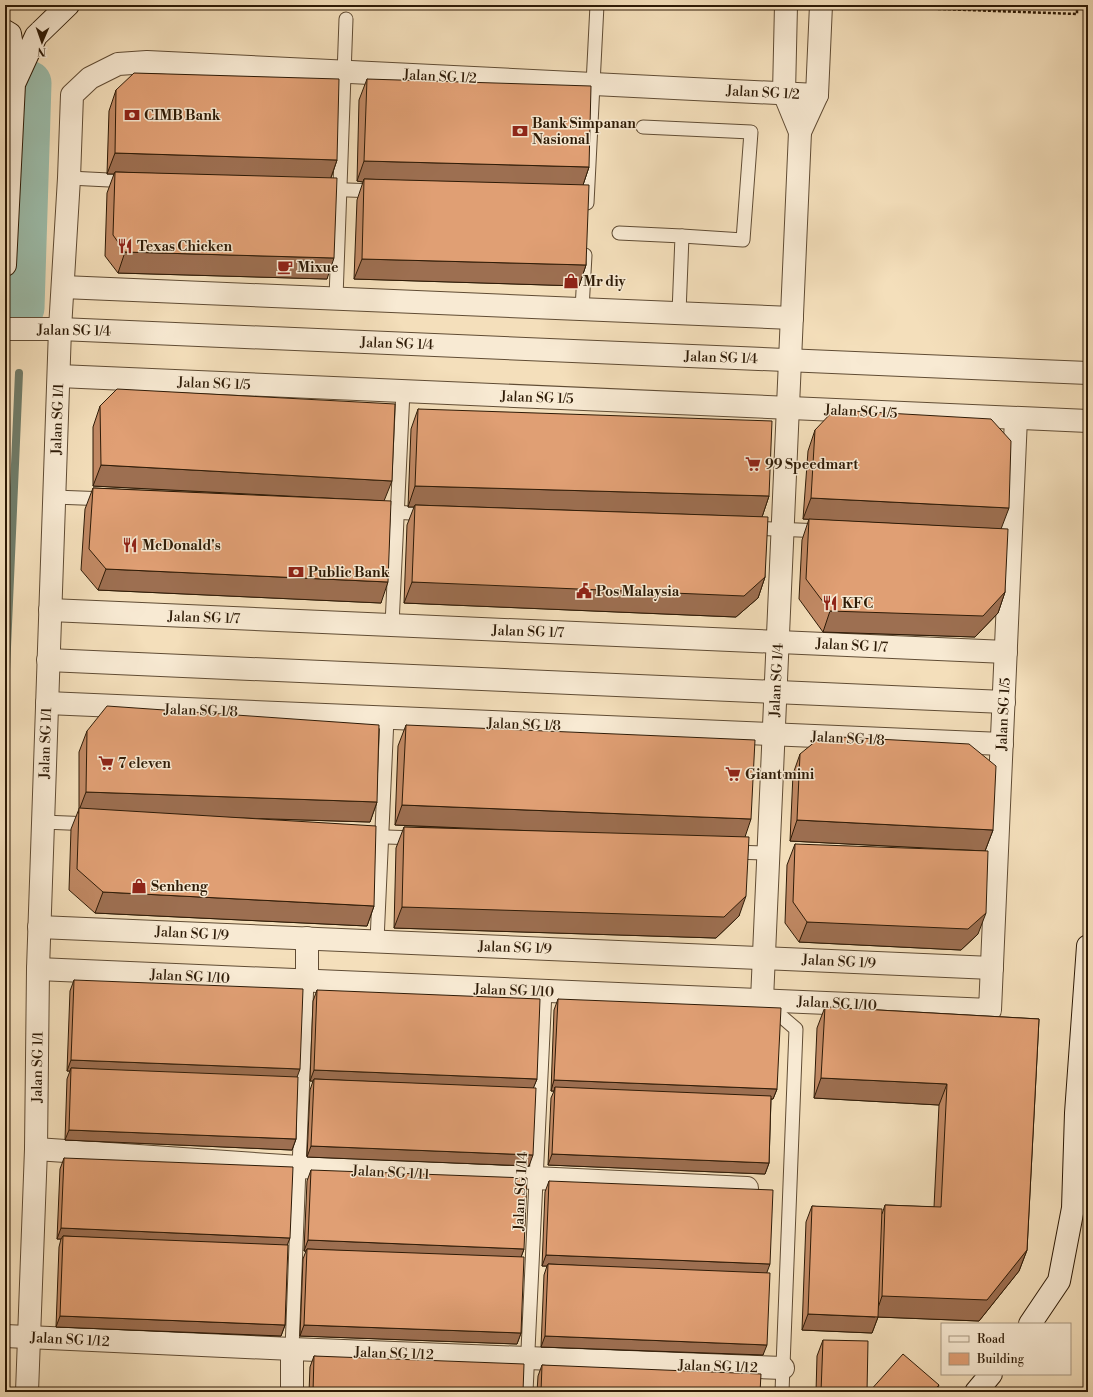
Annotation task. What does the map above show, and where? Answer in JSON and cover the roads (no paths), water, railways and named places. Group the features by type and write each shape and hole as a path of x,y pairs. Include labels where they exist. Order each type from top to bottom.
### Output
{"street":[{"path":"14,84 36,36 68,5"},
{"name":"Jalan SG 1/4","path":"762,1000 800,132 784,94 786,5"},
{"path":"800,132 817,95 821,5"},
{"path":"5,31 10,34 13,52 14,84 5,265"},
{"name":"Jalan SG 1/2","path":"72,95 90,78 118,64 147,62 817,95"},
{"name":"Jalan SG 1/1","path":"27,1392 36,1150 39,927 48,660 60,329 69,178 72,95"},
{"path":"63,287 792,318"},
{"name":"Jalan SG 1/4","path":"5,329 60,329 1088,373"},
{"name":"Jalan SG 1/5","path":"59,376 1088,421"},
{"name":"Jalan SG 1/5","path":"990,1010 1006,652 1003,538 1016,418"},
{"name":"Jalan SG 1/7","path":"50,610 1006,652"},
{"path":"48,660 1004,702"},
{"name":"Jalan SG 1/8","path":"47,703 1002,744"},
{"name":"Jalan SG 1/9","path":"39,927 992,968"},
{"path":"307,981 308,938"},
{"path":"1031,1323 1060,1281 1073,1208 1076,1113 1088,946"},
{"name":"Jalan SG 1/10","path":"38,969 990,1010"},
{"name":"Jalan SG 1/11","path":"36,1150 299,1167 747,1188"},
{"name":"Jalan SG 1/12","path":"5,1336 527,1359 783,1368"},
{"path":"292,1349 292,1392"},
{"path":"976,1392 990,1375"}],"lane":[{"path":"586,215 597,5"},
{"path":"336,298 346,19"},
{"path":"619,233 743,240 751,132 643,127"},
{"path":"69,178 141,181"},
{"path":"308,188 388,191"},
{"path":"571,199 587,199"},
{"path":"679,313 682,236"},
{"path":"582,309 585,246"},
{"path":"392,625 403,391"},
{"path":"54,497 118,500"},
{"path":"358,510 437,514"},
{"path":"735,527 838,531"},
{"path":"377,941 387,718"},
{"path":"43,822 106,825"},
{"path":"342,835 429,839"},
{"path":"721,851 768,853"},
{"path":"292,1349 307,981"},
{"name":"Jalan SG 1/14","path":"526,1392 545,991"},
{"path":"762,1000 796,1029 782,1392"}],"waterway":[{"path":"22,308 29,83"},
{"path":"5,693 19,373"}],"place":[{"name":"CIMB Bank","path":"132,115"},
{"name":"Bank Simpanan Nasional","path":"520,131"},
{"name":"Texas Chicken","path":"125,246"},
{"name":"Mixue","path":"285,267"},
{"name":"Mr diy","path":"571,281"},
{"name":"99 Speedmart","path":"753,464"},
{"name":"McDonald's","path":"130,545"},
{"name":"Public Bank","path":"296,572"},
{"name":"Pos Malaysia","path":"584,591"},
{"name":"KFC","path":"830,603"},
{"name":"7 eleven","path":"106,763"},
{"name":"Giant mini","path":"733,774"},
{"name":"Senheng","path":"139,886"}]}
